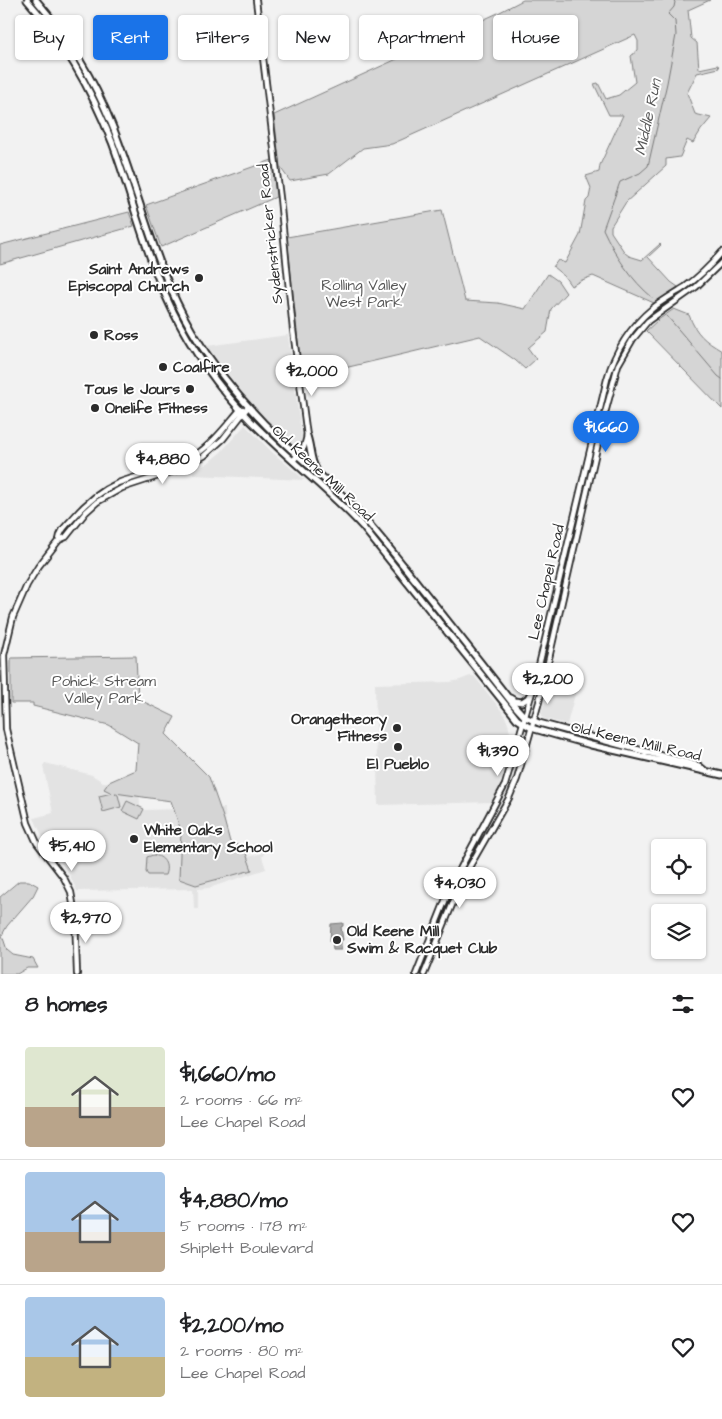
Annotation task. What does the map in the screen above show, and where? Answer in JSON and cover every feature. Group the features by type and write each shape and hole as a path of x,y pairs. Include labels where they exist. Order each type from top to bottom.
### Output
{"main road":[{"name":"Old Keene Mill Road","path":"27,0 62,45 96,105 112,143 155,268 177,319 198,355 223,390 242,412 335,498 362,526 507,708 523,724 591,745 699,771 705,770"},
{"name":"Old Keene Mill Road","path":"36,0 75,53 108,114 160,262 185,318 215,366 248,407 298,456 352,504 380,536 525,717 699,766 705,770 722,775"},
{"name":"Sydenstricker Road","path":"256,0 280,198 293,330 307,436"},
{"name":"Lee Chapel Road","path":"416,974 455,878 502,795 533,689 607,379 613,361 628,334 644,316 658,304 697,278 722,252"},
{"name":"Lee Chapel Road","path":"424,974 463,878 512,793 534,721 604,417 618,365 648,321 690,292 722,262"},
{"path":"77,974 75,915 71,892 64,878 37,843 28,823 10,747 5,716 4,655 13,617 30,580 59,540 60,533 82,508 99,493 120,482 175,465 195,455 214,440 248,407"},
{"path":"293,461 306,445 307,436"},
{"path":"307,436 311,446 312,462 323,477"},
{"path":"504,692 513,700 519,702 526,700 533,689"}],"shaded area":[{"path":"288,335 302,440 301,446 290,444 251,404 207,346"},
{"path":"245,425 273,453 305,480 193,475 193,472 221,452"},
{"path":"551,675 578,683 567,724 544,719 541,713"},
{"path":"474,676 504,714 511,737 510,756 494,802 378,805 375,684 450,682"},
{"name":"White Oaks Elementary School","path":"45,763 92,775 103,782 139,781 140,810 225,808 226,844 244,844 249,857 262,853 268,842 270,843 262,857 266,869 209,888 198,889 198,909 194,909 193,889 77,891 68,872 45,842 34,818 53,813 43,766"},
{"path":"343,923 341,927 343,940 341,940 341,950 333,950 332,941 330,941 331,924"}],"green space":[{"path":"523,0 710,0 688,10 691,38 697,43 699,69 718,65 719,68 697,73 687,93 695,114 711,118 693,143 687,140 680,157 666,159 666,166 626,202 611,226 611,232 629,256 642,260 661,245 648,257 678,287 654,303 593,276 571,286 564,276 553,267 558,260 565,263 580,235 586,201 589,198 591,188 586,176 599,172 600,165 623,115 609,115 594,84 598,83 606,99 619,95 635,82 631,56 638,50 638,41 635,35 392,144 363,148 329,174 290,181 280,167 274,115 395,60 483,60 483,20 493,15 493,60 578,60 578,15 494,15"},
{"path":"272,160 276,197 161,247 146,205"},
{"name":"Rolling Valley West Park","path":"442,210 465,301 498,303 525,309 548,274 558,281 566,293 551,309 547,332 528,348 536,359 525,369 480,336 302,378 287,237"},
{"path":"129,212 134,226 0,264 0,245"},
{"path":"674,309 689,315 702,336 722,351 722,409 646,331"},
{"name":"Pohick Stream Valley Park","path":"136,656 138,699 175,717 166,734 209,777 230,842 244,848 252,870 196,885 179,879 181,831 171,801 115,793 118,795 121,807 103,812 99,796 112,793 104,789 109,782 136,770 138,743 109,725 33,706 33,703 11,703 11,658"},
{"path":"127,801 144,809 139,819 122,811"},
{"path":"153,855 160,857 165,862 165,875 148,875 146,872 147,857"},
{"path":"19,881 29,881 38,886 33,896 7,926 2,935 7,950 13,955 33,959 38,968 27,968 17,974 0,974 0,897"}],"waterway":[{"name":"Middle Run","path":"653,298 624,266 603,229 620,182 640,173 648,166 676,35 675,21 668,14 674,7 675,2 673,0"},
{"name":"Middle Run","path":"667,316 722,379"}],"place":[{"name":"Saint Andrews Episcopal Church","path":"199,278"},
{"name":"Ross","path":"94,335"},
{"name":"Coalfire","path":"163,367"},
{"name":"Tous le Jours","path":"190,389"},
{"name":"Onelife Fitness","path":"95,408"},
{"name":"Orangetheory Fitness","path":"397,728"},
{"name":"El Pueblo","path":"398,747"},
{"name":"White Oaks Elementary School","path":"134,839"},
{"name":"Old Keene Mill Swim & Racquet Club","path":"337,940"}]}
